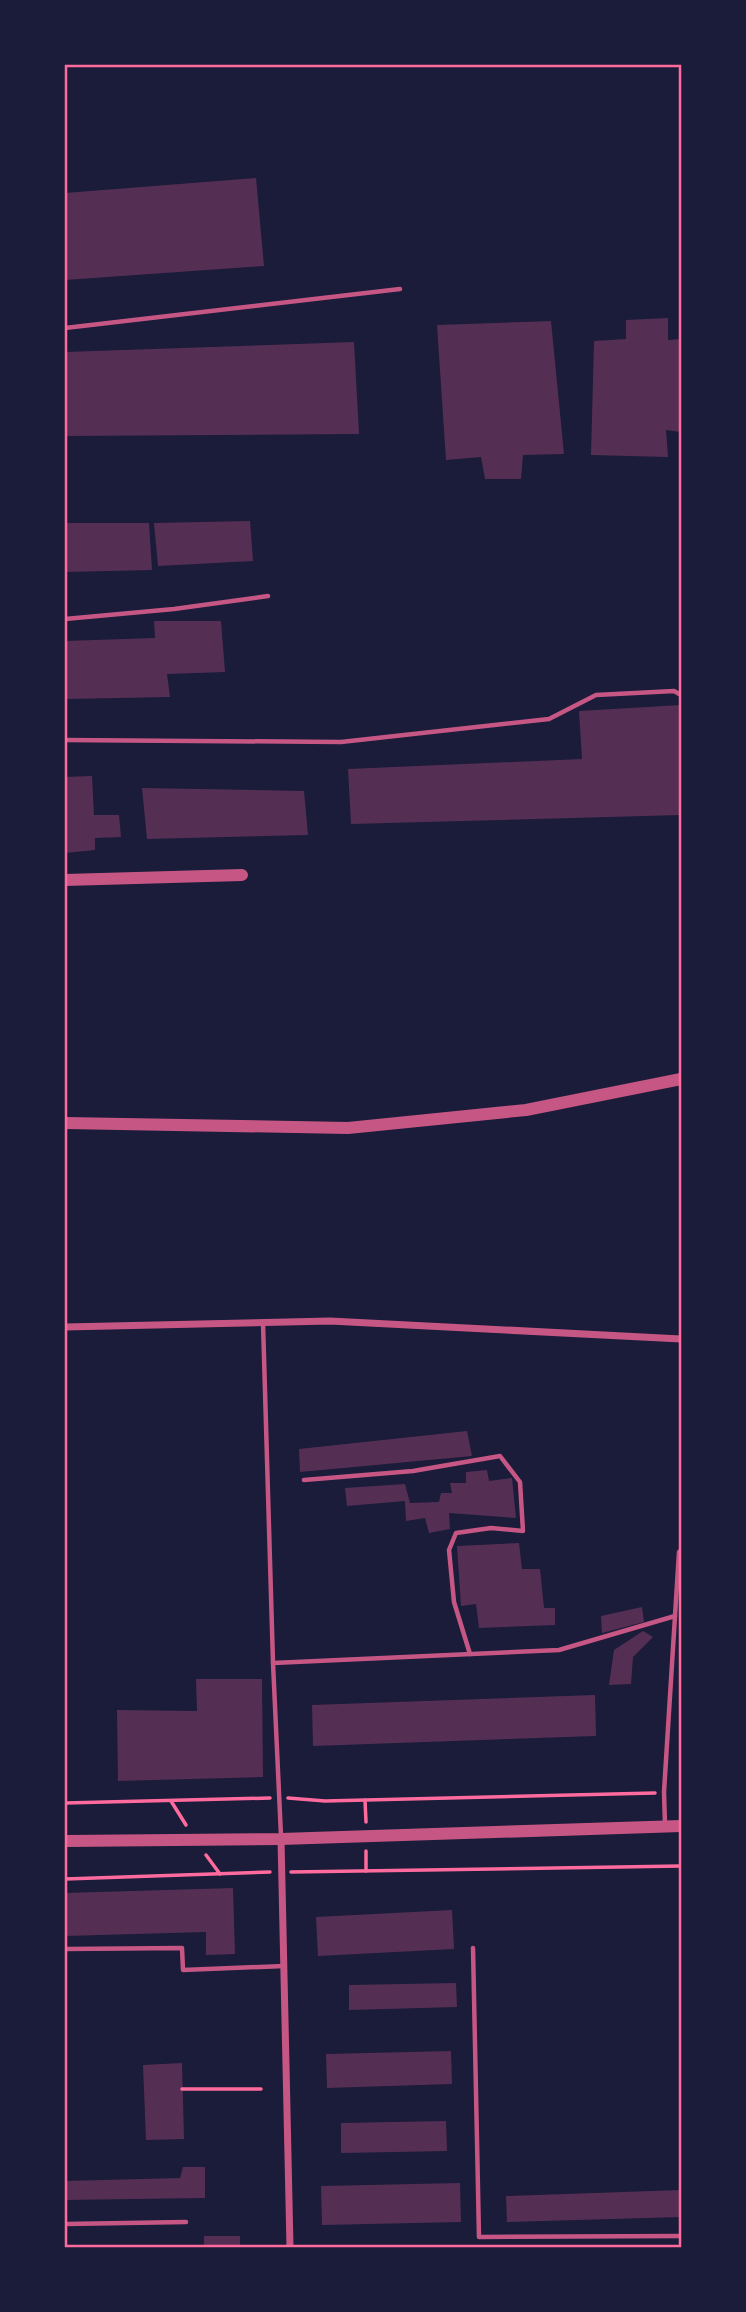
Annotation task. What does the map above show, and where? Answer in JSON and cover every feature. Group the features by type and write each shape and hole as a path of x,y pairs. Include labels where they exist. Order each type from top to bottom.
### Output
{"street":[{"path":"65,880 242,875"},
{"path":"65,1124 348,1128 526,1110 681,1079"},
{"path":"65,1327 331,1321 681,1339"},
{"path":"65,1841 281,1839 681,1826"},
{"path":"281,1839 290,2247"}],"lane":[{"path":"65,328 400,289"},
{"path":"65,619 174,609 268,596"},
{"path":"65,740 341,742 549,719 596,695 674,691 681,695"},
{"path":"262,1323 281,1839"},
{"path":"304,1480 413,1471 500,1456 520,1482 523,1531 491,1528 456,1533 449,1550 454,1602 470,1654"},
{"path":"665,1826 664,1792 681,1550"},
{"path":"273,1663 559,1650 675,1616"},
{"path":"65,1949 182,1948 184,1970 284,1966"},
{"path":"473,1948 479,2237 681,2236"},
{"path":"65,2224 186,2222"}],"path":[{"path":"65,1803 279,1798 324,1801 664,1792"},
{"path":"65,1879 280,1872 681,1866"},
{"path":"183,2089 261,2089"}],"building":[{"path":"256,178 264,266 65,280 65,193"},
{"path":"668,318 668,340 681,339 681,432 666,430 668,457 591,455 594,341 626,339 626,320"},
{"path":"551,321 564,454 523,455 521,479 485,479 481,457 446,460 437,325"},
{"path":"354,342 359,434 65,436 65,352"},
{"path":"250,521 253,561 158,566 154,523"},
{"path":"65,523 149,523 152,570 65,572"},
{"path":"154,621 221,621 225,672 167,674 170,697 65,699 65,641 155,638"},
{"path":"681,705 681,815 351,824 348,769 582,759 579,711"},
{"path":"92,776 94,815 119,815 121,837 95,838 95,850 65,853 65,777"},
{"path":"142,788 304,791 308,835 147,839"},
{"path":"467,1431 472,1456 300,1472 299,1449"},
{"path":"487,1470 489,1481 512,1478 516,1518 449,1513 450,1529 429,1533 425,1518 406,1521 405,1501 347,1506 345,1488 405,1484 410,1503 439,1502 441,1493 452,1493 450,1483 466,1483 466,1472"},
{"path":"519,1543 522,1569 540,1569 544,1608 555,1608 555,1625 479,1628 476,1604 461,1606 457,1546"},
{"path":"642,1607 644,1622 602,1633 601,1616"},
{"path":"643,1631 653,1637 633,1657 631,1684 609,1685 614,1650"},
{"path":"196,1679 262,1679 263,1777 118,1781 117,1710 197,1711"},
{"path":"595,1695 596,1736 313,1746 312,1705"},
{"path":"233,1888 235,1954 206,1955 206,1932 65,1936 65,1893"},
{"path":"452,1910 454,1949 318,1956 316,1917"},
{"path":"456,1983 457,2007 349,2010 349,1985"},
{"path":"451,2051 452,2084 327,2088 326,2054"},
{"path":"182,2063 184,2139 146,2140 143,2065"},
{"path":"446,2121 447,2151 341,2153 341,2123"},
{"path":"183,2167 205,2167 205,2198 65,2200 65,2181 180,2178"},
{"path":"460,2183 461,2222 322,2225 321,2186"},
{"path":"681,2190 681,2217 507,2222 506,2196"},
{"path":"204,2236 240,2236 240,2247 204,2247"}]}
